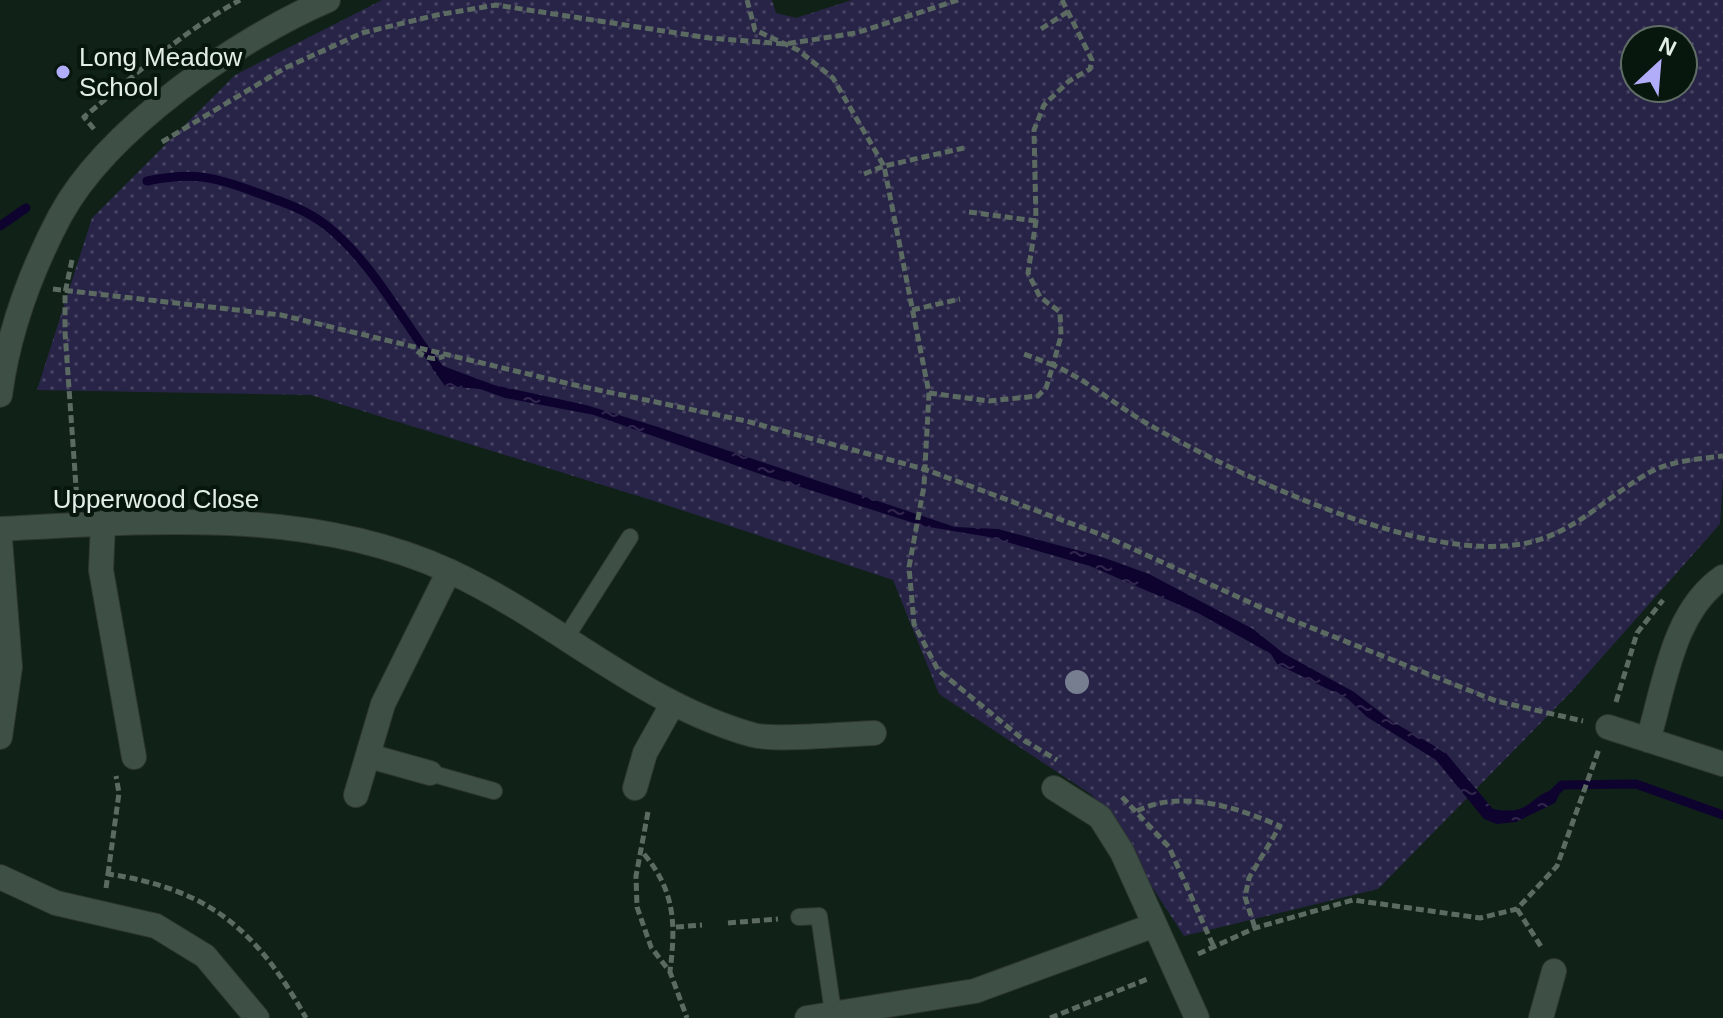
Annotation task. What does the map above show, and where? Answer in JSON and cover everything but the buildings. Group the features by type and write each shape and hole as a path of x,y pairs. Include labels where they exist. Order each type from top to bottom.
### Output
{"street":[{"path":"0,395 6,349 31,283 61,215 103,159 132,129 183,87 281,20 328,0"},
{"name":"Upperwood Close","path":"0,529 92,524 227,523 351,536 449,571 567,636 672,705 756,736 874,733"},
{"path":"92,524 134,757"},
{"path":"0,540 10,667 0,737"},
{"path":"356,795 383,704 449,571"},
{"path":"1648,740 1684,619 1697,600 1723,577"},
{"path":"635,788 645,753 672,705"},
{"path":"1608,727 1723,764"},
{"path":"369,756 430,773"},
{"path":"1054,788 1100,817 1122,852 1152,926 1175,967 1197,1018"},
{"path":"0,877 56,903 156,926 205,956 257,1018"},
{"path":"807,1018 975,991 1152,926"},
{"path":"1541,1018 1554,971"}],"lane":[{"path":"567,636 630,537"},
{"path":"430,773 494,791"},
{"path":"799,917 819,916 833,1012"}],"path":[{"path":"747,0 755,30 785,44 833,78 884,166 929,393 924,486 909,567 914,624 938,670 1025,741 1063,764"},
{"path":"158,144 285,68 362,33 496,5 709,38 785,44 856,33 958,0"},
{"path":"929,393 989,401 1028,400 1046,388 1061,336 1060,312 1040,297 1028,273 1036,221 1034,130 1044,105 1069,81 1090,69 1092,60 1062,0"},
{"path":"1041,29 1069,11"},
{"path":"864,174 884,166 964,148"},
{"path":"969,212 1036,221"},
{"path":"76,248 65,293 92,524"},
{"path":"31,283 65,293 281,315 445,356 746,421 924,469 1092,530 1264,609 1496,701 1608,727"},
{"path":"912,310 960,299"},
{"path":"413,348 425,358 445,356"},
{"path":"1024,354 1074,374 1143,421 1246,477 1377,526 1476,547 1541,538 1580,523 1649,472 1723,456"},
{"path":"1050,1018 1175,967 1213,945 1255,928 1353,900 1480,918 1517,909 1557,866 1592,769"},
{"path":"108,874 119,793 115,774"},
{"path":"635,788 649,806 643,853 636,876 637,907 651,947 670,972 687,1018"},
{"path":"1115,794 1137,811 1169,847 1213,945"},
{"path":"1137,811 1155,802 1180,799 1254,815 1280,826 1249,878 1245,897 1255,928"},
{"path":"643,853 671,895 676,927 670,972"},
{"path":"1517,909 1554,971"},
{"path":"728,923 799,917"},
{"path":"676,927 702,925"}],"shaded area":[{"path":"382,0 772,0 776,13 796,18 852,0 1723,0 1723,476 1720,524 1573,690 1378,889 1184,936 1092,795 939,694 893,580 651,500 311,395 37,390 92,218 235,75"}],"water":[{"path":"435,363 494,385 586,405 658,427 955,527 998,529 1102,557 1149,574 1253,629 1283,653 1354,692 1393,722 1445,752 1493,809 1516,810 1554,790 1559,795 1555,803 1516,822 1497,824 1484,819 1436,760 1367,717 1348,699 1277,664 1271,654 1198,613 1090,566 989,537 923,526 760,474 594,415 505,398 480,389 445,386 432,368"}],"waterway":[{"path":"147,181 190,176 214,179 283,202 319,220 360,258 441,371"},
{"path":"0,226 26,208"},
{"path":"1548,799 1562,785 1636,784 1723,815"}],"place":[{"name":"Long Meadow School","path":"63,72"}]}
